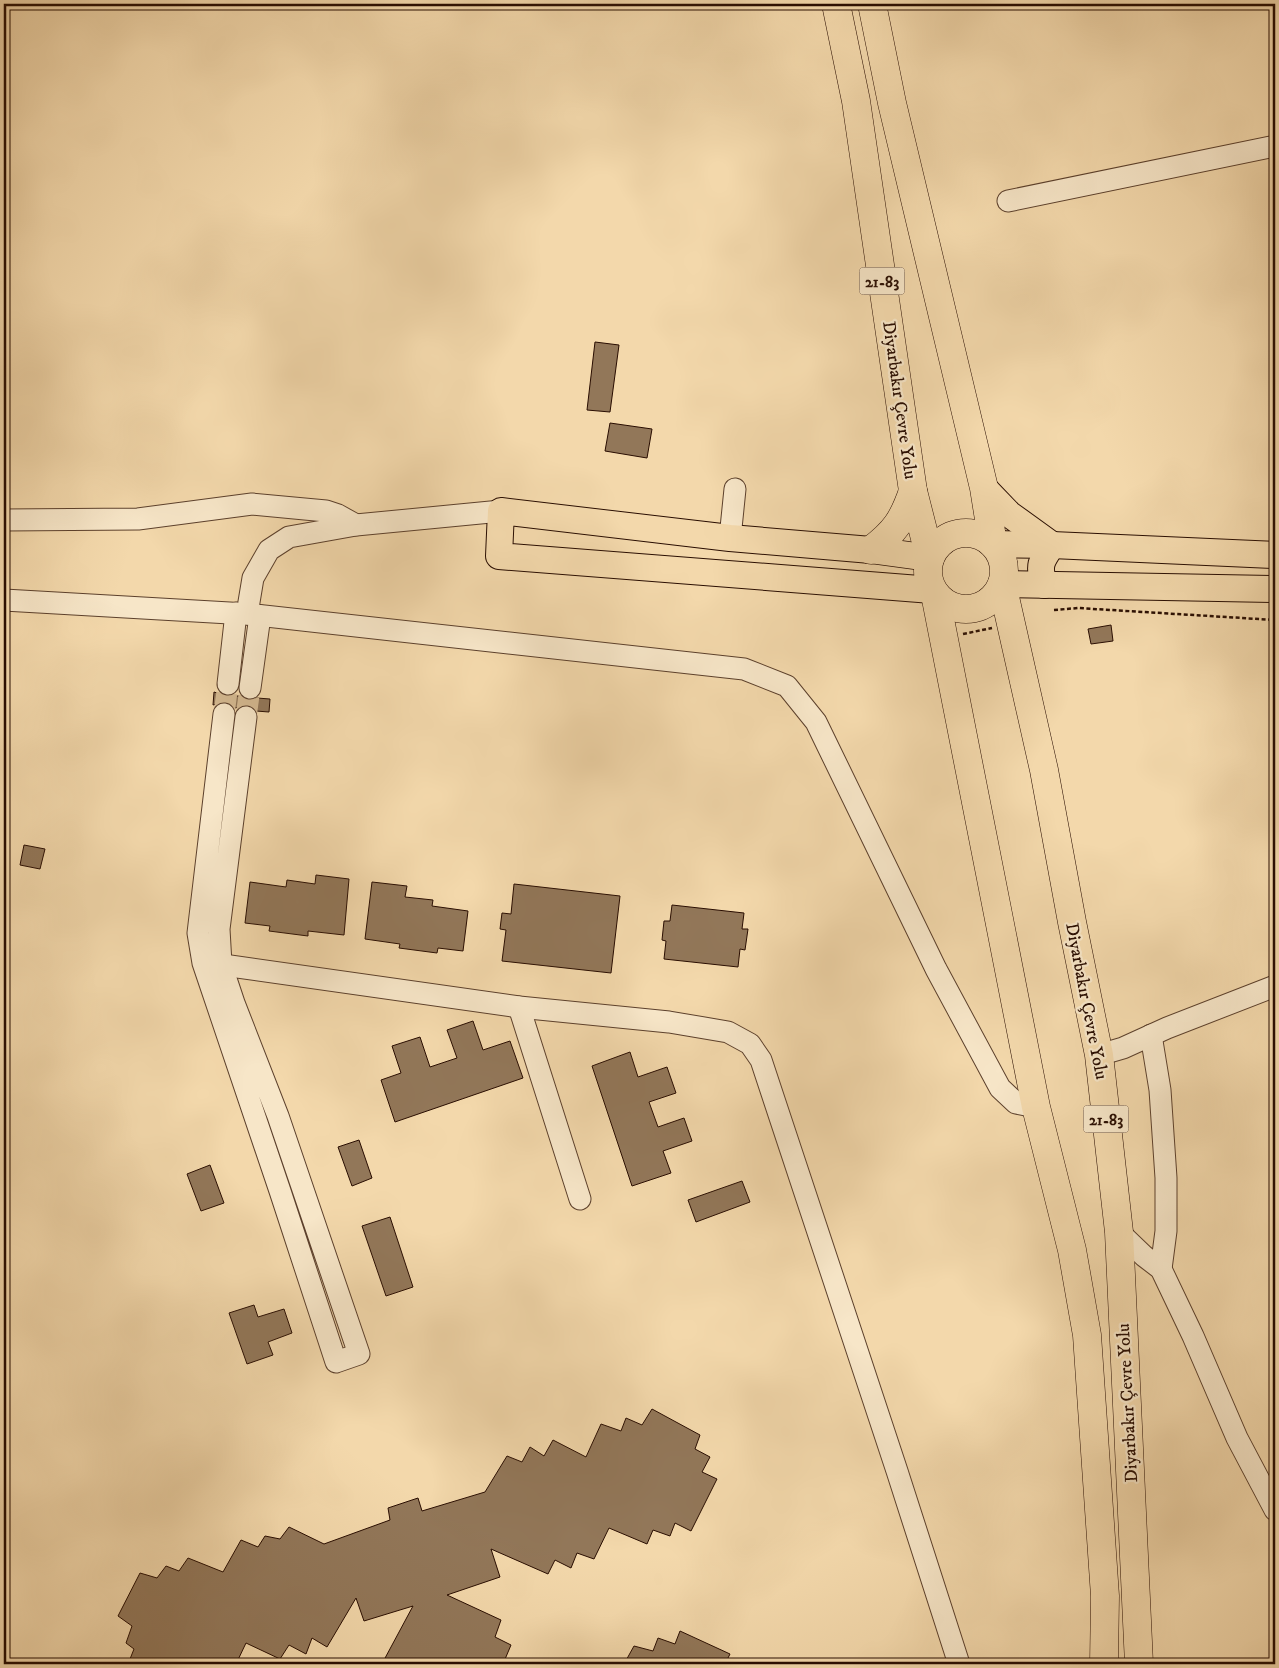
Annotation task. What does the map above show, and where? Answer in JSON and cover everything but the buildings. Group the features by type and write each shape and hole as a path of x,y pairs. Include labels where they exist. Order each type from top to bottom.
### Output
{"highway":[{"name":"Diyarbakır Çevre Yolu","path":"836,4 856,101 913,491 930,558"},
{"name":"21-83","path":"872,4 892,103 984,488 993,544"},
{"path":"871,550 885,540 895,529 905,514 913,491"},
{"path":"963,533 974,534 993,544 1000,552 1004,562 1004,573 998,593 991,601 972,610 961,610 942,602 933,592 928,580 927,569 935,549 952,535 963,533"},
{"name":"Diyarbakır Çevre Yolu","path":"1002,584 1044,770 1099,1055 1119,1232 1139,1664"},
{"name":"Diyarbakır Çevre Yolu","path":"933,592 1036,1107 1072,1250 1087,1335 1105,1596 1104,1664"}],"main road":[{"path":"984,488 1009,514 1052,545"},
{"path":"930,558 871,550 730,538 501,511 499,556 933,592"},
{"path":"993,544 1275,555"},
{"path":"1044,585 1040,564 1052,545"},
{"path":"1002,584 1275,589"}],"street":[{"path":"1008,201 1275,146"},
{"path":"730,538 735,490"},
{"path":"4,520 138,519 252,504 326,511 338,514 356,525"},
{"path":"228,684 248,614 253,578 269,550 289,537 356,525 501,511"},
{"path":"4,600 248,614 744,669 787,686 816,722 936,969 1000,1088 1016,1103 1036,1107"},
{"path":"248,614 250,688"},
{"path":"224,714 198,933 212,964 234,1003 281,1125 359,1354 336,1362 280,1192 212,964 219,929 246,717"},
{"path":"212,964 519,1007 669,1022 728,1032 750,1044 761,1060 800,1174 959,1664"},
{"path":"1099,1055 1123,1048 1275,986"},
{"path":"519,1007 580,1198"},
{"path":"1151,1035 1160,1090 1166,1178 1166,1231 1161,1269"},
{"path":"1119,1232 1161,1269 1193,1336 1237,1438 1275,1510"}],"path":[{"path":"1054,610 1078,608 1275,620"},
{"path":"963,634 1001,626"}],"tunnel":[{"path":"224,714 228,684"},
{"path":"246,717 250,688"}]}
